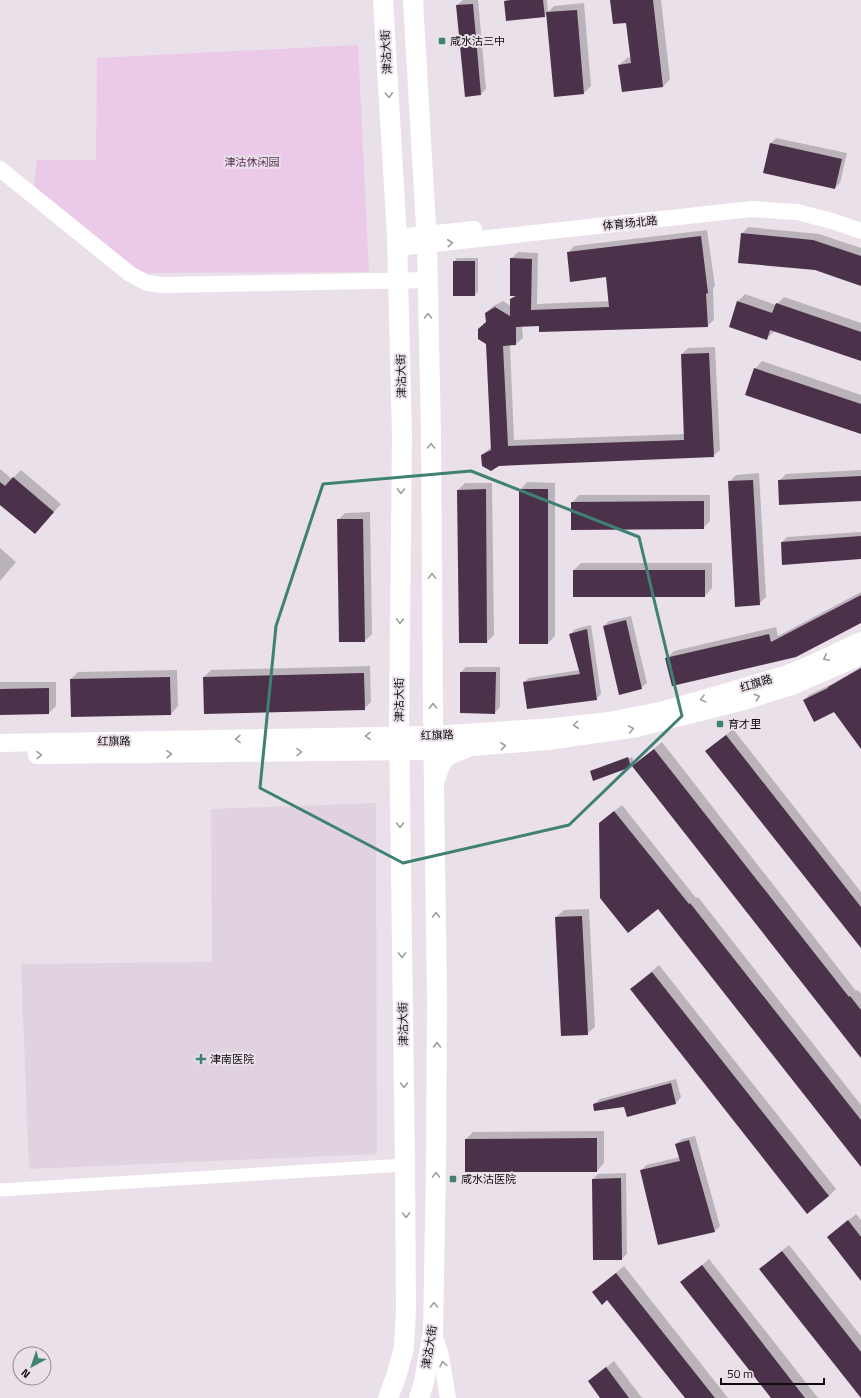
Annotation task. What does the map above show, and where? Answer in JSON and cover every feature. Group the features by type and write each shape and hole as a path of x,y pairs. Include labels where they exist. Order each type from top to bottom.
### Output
{"main road":[{"name":"津沽大街","path":"383,0 399,281 402,435 399,786 406,1165 406,1308 404,1348 396,1377 388,1398"},
{"name":"津沽大街","path":"414,0 427,240 431,434 430,745 434,787 437,1007 433,1331 422,1393"},
{"name":"红旗路","path":"0,743 399,743 430,745 464,741 554,727 608,721 664,710 785,675 861,641"},
{"name":"红旗路","path":"464,741 548,741 637,728 744,701 792,686 861,656"},
{"path":"434,787 438,770 443,759 464,741"},
{"name":"红旗路","path":"0,755 399,743"},
{"path":"399,786 409,768 430,745"}],"street":[{"path":"0,169 130,274 147,283 427,280"},
{"name":"体育场北路","path":"427,240 746,200 790,202 841,214 861,221"},
{"name":"体育场北路","path":"397,243 752,209 796,212 832,221 861,231"},
{"path":"0,1190 406,1165"},
{"path":"433,1331 441,1356 448,1398"}],"highlighted area":[{"path":"471,471 639,537 682,716 569,825 403,863 260,788 276,626 323,484"}],"shaded area":[{"name":"津南医院","path":"376,803 377,1154 29,1169 21,964 212,962 211,809"}],"green space":[{"name":"津沽休闲园","path":"358,45 369,272 143,273 132,268 34,187 37,160 96,160 97,58"}],"building":[{"path":"543,0 545,17 506,21 504,1"},
{"path":"610,0 653,0 663,87 622,92 618,65 631,63 626,23 613,24"},
{"path":"473,4 481,95 465,97 456,5"},
{"path":"577,10 584,94 554,97 546,12"},
{"path":"770,143 842,159 835,189 763,173"},
{"path":"741,233 813,240 861,256 861,286 815,270 738,263"},
{"path":"701,236 708,293 706,294 708,327 539,332 539,326 516,327 516,345 503,346 508,446 684,440 681,354 709,353 714,457 499,466 491,471 482,466 481,455 491,450 486,344 478,339 478,329 486,322 485,313 495,307 510,316 510,299 516,296 510,296 510,258 532,259 531,310 609,307 606,277 570,282 567,252"},
{"path":"453,261 475,261 475,296 453,296"},
{"path":"737,301 772,313 776,303 861,332 861,361 770,330 767,340 729,327"},
{"path":"754,368 861,404 861,434 745,395"},
{"path":"861,476 861,501 779,505 778,480"},
{"path":"13,477 54,512 35,534 0,505 0,482 5,486"},
{"path":"753,480 760,605 735,607 728,481"},
{"path":"486,489 487,643 459,643 457,490"},
{"path":"519,489 548,489 548,644 519,644"},
{"path":"704,501 704,529 571,530 571,502"},
{"path":"337,519 363,519 365,642 339,642"},
{"path":"861,536 861,559 782,565 781,542"},
{"path":"573,570 705,570 705,597 573,597"},
{"path":"861,595 861,623 796,657 672,686 665,658 769,634 771,642"},
{"path":"626,620 642,689 619,695 603,626"},
{"path":"587,629 597,700 527,709 523,682 580,674 569,634"},
{"path":"861,668 861,749 834,712 814,722 803,700 828,688"},
{"path":"460,672 496,672 495,714 460,713"},
{"path":"364,673 365,710 204,714 203,677"},
{"path":"170,677 171,715 71,717 70,679"},
{"path":"49,688 49,714 0,715 0,689"},
{"path":"726,735 861,907 861,948 705,751"},
{"path":"654,749 849,997 850,996 861,1010 861,1058 632,766"},
{"path":"628,757 631,767 593,781 590,771"},
{"path":"614,811 689,904 690,903 861,1120 861,1167 658,909 628,933 600,898 599,823"},
{"path":"582,916 588,1035 561,1036 555,917"},
{"path":"652,972 829,1196 807,1214 630,989"},
{"path":"671,1083 676,1104 627,1117 624,1107 594,1111 593,1104"},
{"path":"597,1138 597,1172 465,1172 465,1139"},
{"path":"689,1140 715,1232 658,1245 640,1170 680,1161 675,1144"},
{"path":"621,1178 622,1260 593,1260 592,1179"},
{"path":"848,1220 861,1237 861,1281 827,1237"},
{"path":"782,1251 861,1352 861,1398 759,1269"},
{"path":"702,1265 805,1398 771,1398 680,1282"},
{"path":"616,1273 715,1398 685,1398 607,1300 602,1305 592,1292"},
{"path":"606,1367 629,1398 600,1398 588,1381"}],"place":[{"name":"咸水沽三中","path":"442,41"},
{"name":"育才里","path":"720,724"},
{"name":"津南医院","path":"201,1059"},
{"name":"咸水沽医院","path":"453,1179"}]}
